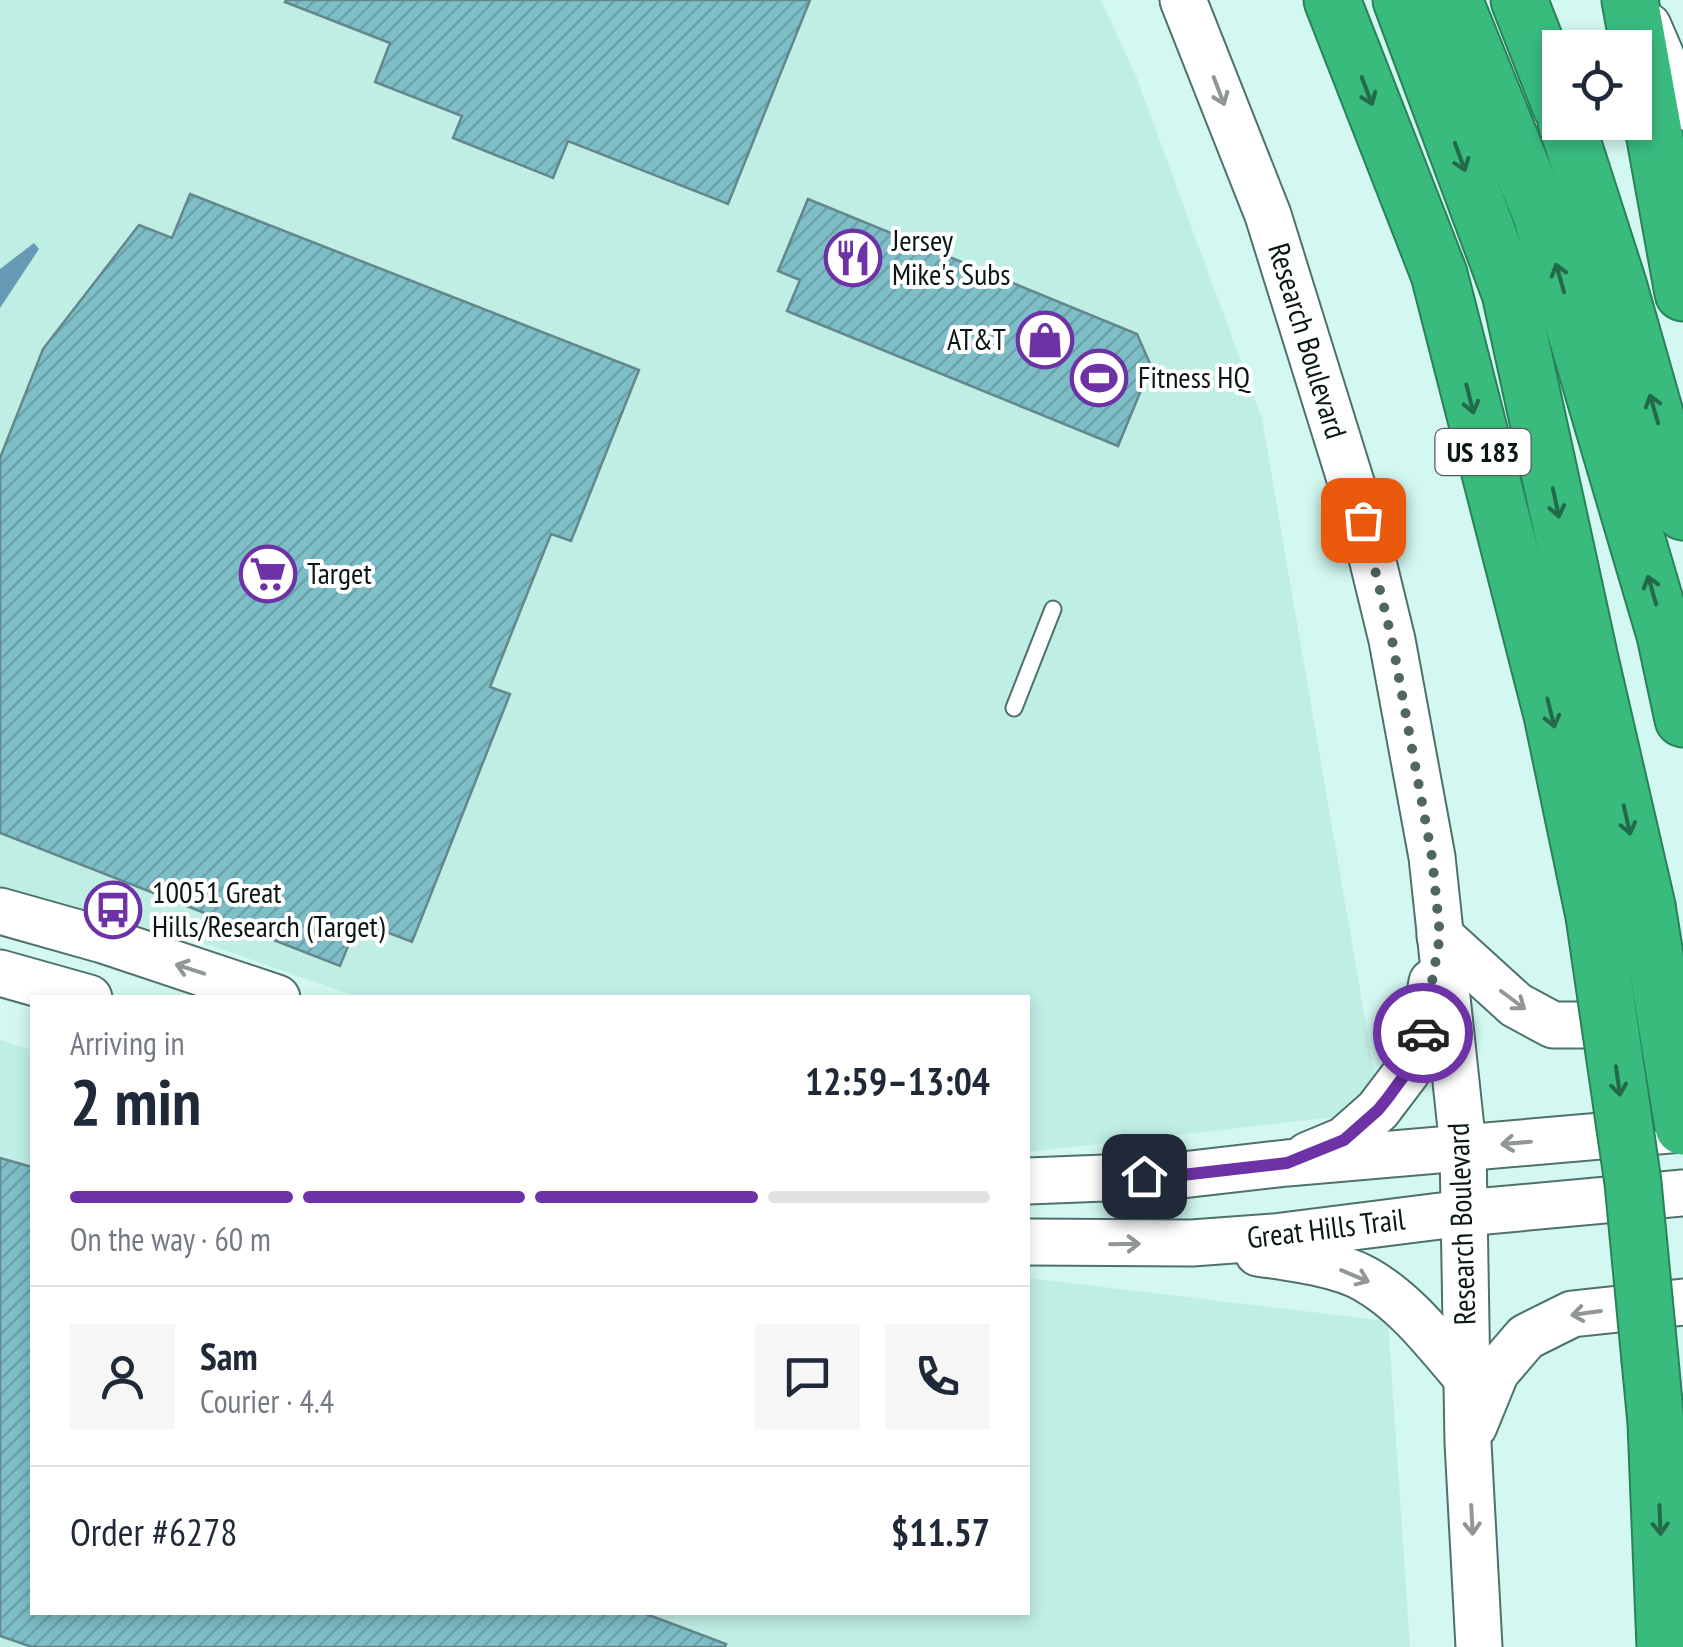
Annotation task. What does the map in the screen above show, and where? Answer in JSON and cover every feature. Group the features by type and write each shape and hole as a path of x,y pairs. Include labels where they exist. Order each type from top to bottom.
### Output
{"highway":[{"name":"US 183","path":"1332,0 1439,274 1552,714 1594,916 1633,1183 1656,1423 1665,1647"},
{"path":"1401,0 1510,293 1647,906 1683,1128"},
{"path":"1454,0 1542,215 1665,635 1683,719"},
{"path":"1519,0 1542,59"},
{"path":"1634,0 1683,293"},
{"path":"1572,140 1682,492"}],"main road":[{"name":"Research Boulevard","path":"1183,0 1268,215 1363,520 1392,640 1432,857 1462,1148 1468,1443 1479,1647"},
{"path":"1634,0 1683,107"},
{"path":"0,911 103,940 268,995"},
{"path":"1440,936 1516,1004 1553,1025 1683,1025"},
{"path":"1287,1163 1344,1140 1378,1110 1406,1073 1422,1037 1440,936"},
{"path":"0,973 80,995"},
{"path":"1030,1181 1182,1175 1683,1128"},
{"name":"Great Hills Trail","path":"1030,1242 1192,1243 1274,1237 1464,1213 1683,1193"},
{"path":"1192,1243 1314,1262 1362,1277 1404,1306 1466,1377"},
{"path":"1468,1443 1496,1372 1526,1337 1572,1314 1683,1302"}],"lane":[{"path":"1014,708 1053,609"}],"shaded area":[{"path":"0,0 1101,0 1136,76 1262,419 1381,1112 1030,1152 1030,995 352,995 212,946 0,891"},
{"path":"0,1040 30,1049 30,1615 1030,1615 1030,1278 1388,1321 1410,1647 0,1647"}],"water":[{"path":"34,243 39,249 0,308 0,269"}],"building":[{"path":"286,0 810,0 728,204 568,141 553,178 453,138 462,116 375,82 390,43"},
{"name":"Target","path":"190,194 639,370 571,541 551,534 490,687 510,694 412,942 358,921 340,966 0,833 0,458 43,349 139,225 172,238"},
{"path":"808,199 1137,334 1151,366 1118,446 787,311 800,280 778,271"},
{"path":"0,1158 30,1166 30,1615 649,1615 726,1644 32,1647 0,1636"}],"way so far":[{"path":"1363,520 1392,640 1432,857 1440,936 1423,1033"}],"place":[{"name":"Jersey Mike's Subs","path":"853,258"},
{"name":"AT&T","path":"1045,340"},
{"name":"Fitness HQ","path":"1099,378"},
{"name":"Target","path":"268,574"},
{"name":"10051 Great Hills/Research (Target)","path":"113,910"}],"route":[{"path":"1144,1176 1287,1163 1344,1140 1387,1099 1406,1073 1423,1033"}]}
